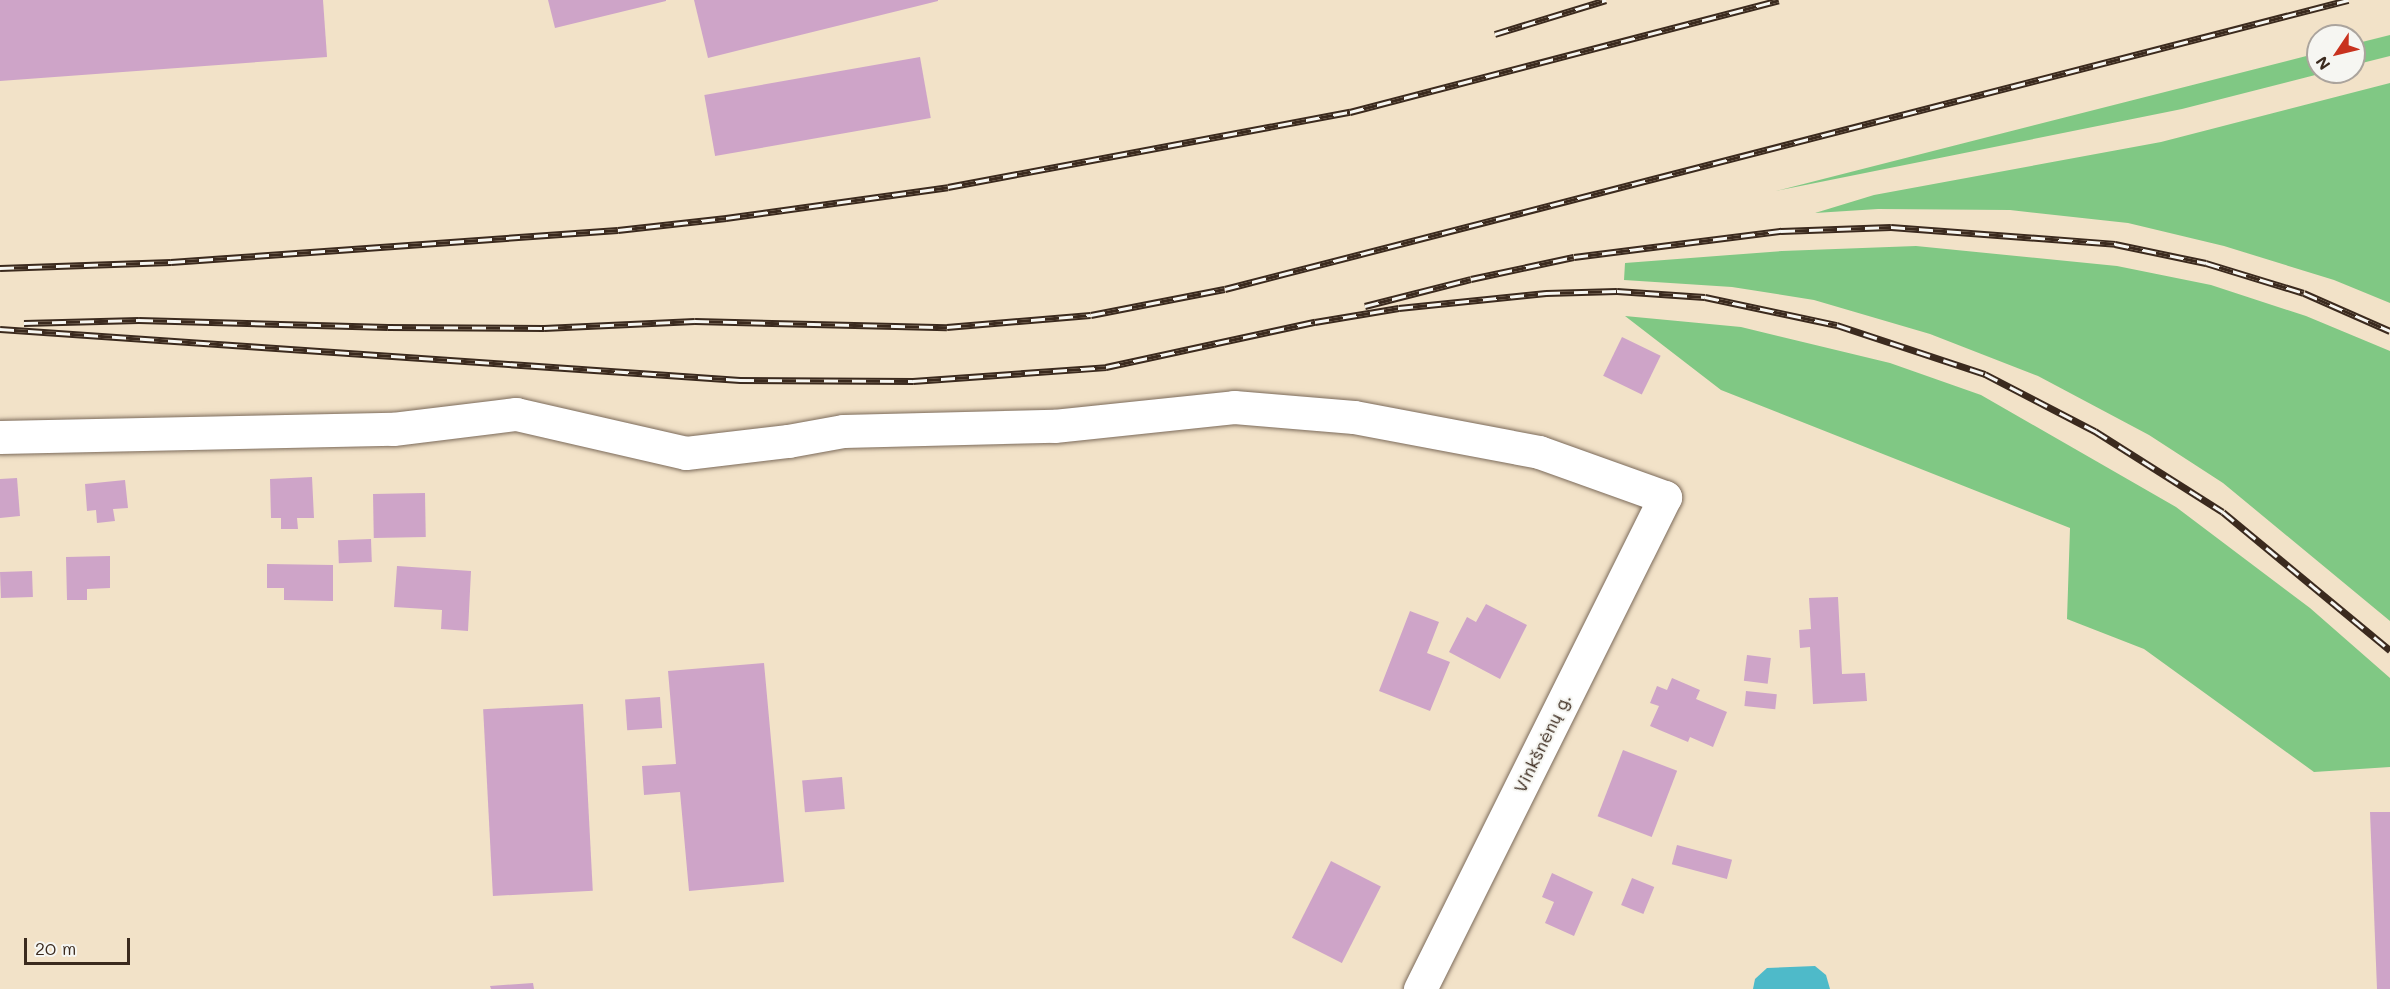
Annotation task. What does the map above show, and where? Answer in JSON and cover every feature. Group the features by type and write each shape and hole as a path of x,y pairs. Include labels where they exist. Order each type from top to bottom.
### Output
{"street":[{"name":"Vinkšnėnų g.","path":"0,436 393,429 516,414 686,453 788,441 843,431 1054,426 1234,406 1354,417 1539,452 1665,497 1420,989"}],"green space":[{"path":"2390,35 2390,56 2366,62 2366,41"},
{"path":"2306,56 2306,77 2182,109 1776,191"},
{"path":"2390,83 2390,303 2334,280 2224,246 2128,223 2010,210 1878,209 1815,213 1874,195 2161,142"},
{"path":"1916,246 2117,266 2211,285 2306,316 2390,351 2390,621 2223,483 2149,435 2038,376 1930,334 1814,300 1732,287 1624,280 1625,263 1782,251"},
{"path":"1625,316 1741,327 1890,363 1981,395 2176,507 2310,608 2390,678 2390,767 2314,772 2144,649 2067,619 2070,528 1721,390"}],"water":[{"path":"1815,966 1826,975 1830,989 1753,989 1755,979 1767,968"}],"building":[{"path":"0,0 323,0 327,57 0,81"},
{"path":"548,0 666,0 666,1 555,28"},
{"path":"694,0 938,0 938,1 708,58"},
{"path":"920,57 931,118 715,156 704,95"},
{"path":"1622,337 1661,356 1642,394 1603,376"},
{"path":"312,477 314,518 297,518 298,529 281,529 281,518 271,518 270,479"},
{"path":"17,478 20,516 0,518 0,479"},
{"path":"125,480 128,508 113,509 115,521 97,523 96,510 87,511 85,484"},
{"path":"425,493 426,537 374,538 373,494"},
{"path":"371,539 372,562 339,563 338,540"},
{"path":"110,556 110,588 87,589 87,600 67,600 66,557"},
{"path":"267,564 333,565 333,601 284,600 284,588 267,588"},
{"path":"397,566 471,571 468,631 441,629 442,610 394,607"},
{"path":"32,571 33,597 1,598 0,572"},
{"path":"1838,597 1842,674 1865,673 1867,701 1813,704 1810,647 1800,648 1799,630 1811,629 1809,598"},
{"path":"1486,604 1527,625 1500,679 1449,652 1467,617 1476,622"},
{"path":"1410,611 1439,622 1427,653 1450,662 1430,711 1379,691"},
{"path":"1747,655 1771,658 1768,684 1744,681"},
{"path":"764,663 784,882 689,891 680,792 644,795 642,766 676,764 668,671"},
{"path":"1672,678 1700,690 1696,699 1727,712 1713,747 1690,737 1688,742 1650,726 1659,706 1650,703 1657,686 1667,690"},
{"path":"1746,691 1777,694 1775,709 1744,706"},
{"path":"660,697 662,728 627,730 625,699"},
{"path":"583,704 593,891 493,896 483,709"},
{"path":"1623,750 1677,771 1652,837 1598,816"},
{"path":"842,777 845,809 805,812 802,780"},
{"path":"2370,812 2390,812 2390,989 2377,989"},
{"path":"1677,845 1732,860 1727,879 1672,864"},
{"path":"1331,861 1381,886 1342,963 1292,938"},
{"path":"1552,873 1593,892 1574,936 1545,923 1554,902 1542,897"},
{"path":"1632,878 1654,887 1643,914 1621,905"},
{"path":"533,983 534,989 491,989 490,986"}],"railway":[{"path":"1495,34 1606,0"},
{"path":"0,268 171,262 618,230 726,218 948,187 1350,112 1779,0"},
{"path":"24,323 139,320 388,327 544,328 695,321 947,327 1091,315 1225,289 2348,0"},
{"path":"1365,306 1471,279 1574,257 1781,231 1891,227 2115,244 2206,263 2304,293 2390,331"},
{"path":"0,329 740,380 913,381 1106,367 1315,322 1399,308 1546,293 1617,291 1705,297 1837,325 1985,374 2095,431 2223,512 2390,650"}]}
